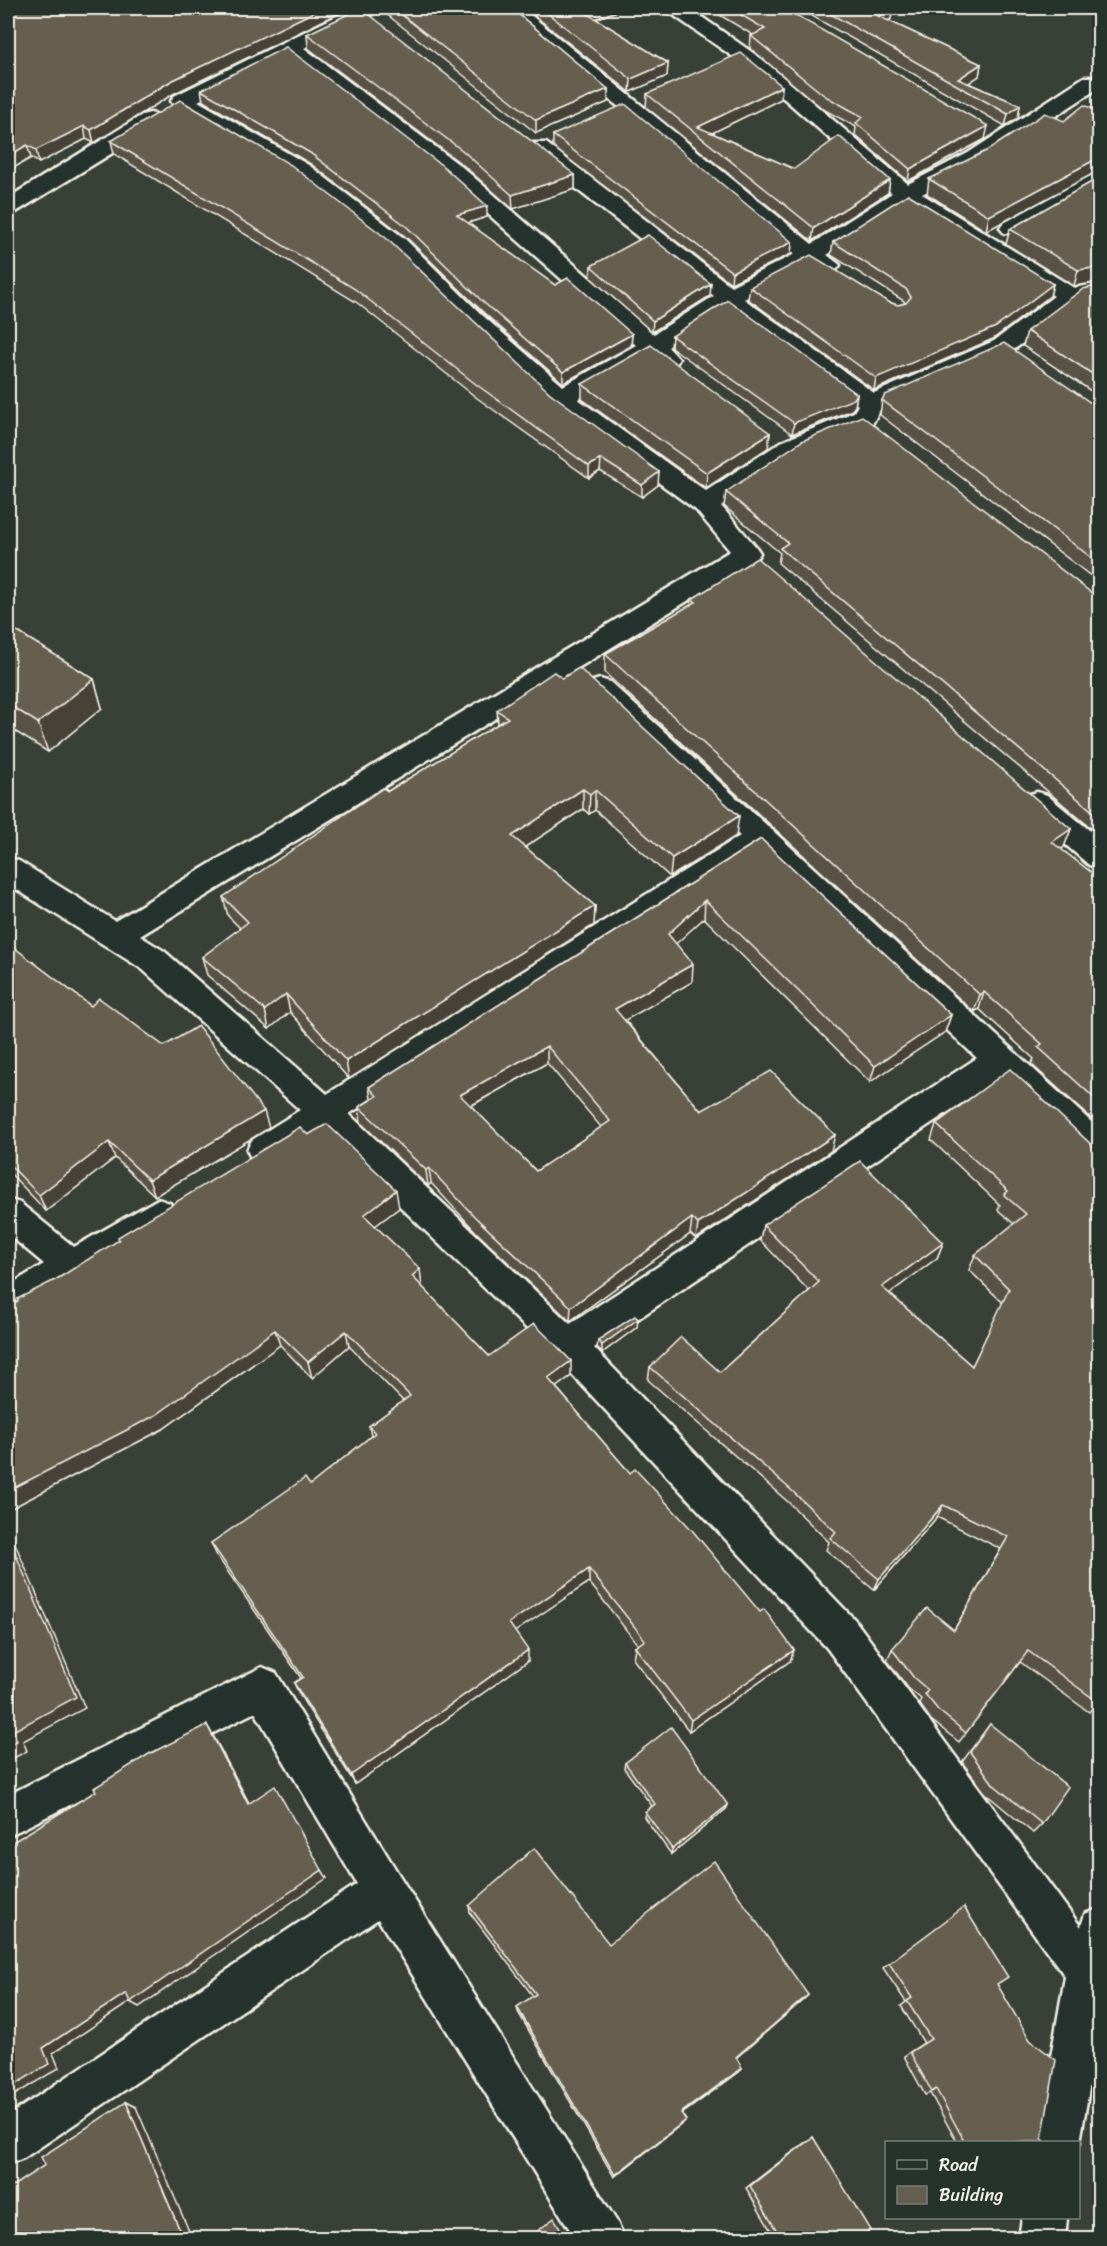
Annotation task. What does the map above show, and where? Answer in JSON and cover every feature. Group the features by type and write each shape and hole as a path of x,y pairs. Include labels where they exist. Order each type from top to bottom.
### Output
{"street":[{"path":"510,8 811,255 848,278"},
{"path":"676,8 742,54 906,194 987,242 1070,296"},
{"path":"8,207 182,101 289,47 371,14"},
{"path":"289,47 454,172 651,347 688,374"},
{"path":"721,63 742,54"},
{"path":"561,398 651,347 727,298 811,255 906,194 976,158 1092,82"},
{"path":"605,114 647,96"},
{"path":"115,936 570,661 756,560 705,504 561,398 474,320 397,244 302,171 182,101"},
{"path":"984,126 1005,138"},
{"path":"535,138 729,296 727,298 872,418"},
{"path":"987,242 1100,177"},
{"path":"705,504 781,442 872,418 1012,352 1070,296 1100,290"},
{"path":"570,661 1100,1151"},
{"path":"1020,789 1100,857"},
{"path":"234,1168 326,1113 762,837"},
{"path":"8,869 153,960 326,1113 568,1345 841,1634 1093,1974"},
{"path":"568,1345 1001,1059"},
{"path":"8,1304 183,1199"},
{"path":"8,1214 72,1266"},
{"path":"8,1816 261,1687 384,1890 601,2238"},
{"path":"8,2142 384,1890"},
{"path":"1058,2141 1093,1974 1100,1929"},
{"path":"1042,2238 1046,2219"}],"building":[{"path":"8,8 322,8 171,81 91,130 84,126 36,150 27,145 8,156 8,107 12,104 8,102"},
{"path":"361,8 575,175 512,195 463,151 307,34"},
{"path":"393,8 511,8 608,89 536,120"},
{"path":"541,8 591,8 583,11 668,63 631,79"},
{"path":"729,8 790,8 792,13 988,126 910,169 856,123 863,117 825,96 751,36 765,29"},
{"path":"820,8 892,8 878,16 981,64 958,79 1020,105 1008,114"},
{"path":"286,47 444,167 487,206 457,215 555,285 568,278 632,334 563,372 483,302 406,226 310,153 201,90"},
{"path":"741,53 782,86 698,127 794,169 839,136 890,180 814,228 647,94"},
{"path":"180,100 291,165 386,238 550,393 659,472 642,485 601,459 589,466 477,385 355,289 111,141"},
{"path":"625,104 792,242 732,272 553,135"},
{"path":"1084,105 1100,112 1100,157 989,216 929,179 988,150 1045,113 1064,121"},
{"path":"1100,177 1100,267 1078,270 1010,229"},
{"path":"908,194 1053,284 996,327 876,378 750,287 811,255 888,302 898,305 906,303 911,297 906,289 833,242"},
{"path":"648,235 711,284 653,321 591,266"},
{"path":"1100,285 1100,379 1027,331 1083,289"},
{"path":"728,300 857,394 854,399 794,423 672,336"},
{"path":"1004,343 1094,405 1100,406 1100,564 882,400 885,395"},
{"path":"651,345 770,433 707,473 582,384"},
{"path":"862,416 1093,594 1100,595 1100,812 1096,814 780,548 788,543 726,492 802,441"},
{"path":"757,558 1071,829 1052,842 1100,879 1100,1103 1038,1047 1042,1044 984,992 980,995 605,654 696,602 692,599"},
{"path":"8,626 94,679 38,723 8,704"},
{"path":"579,668 739,816 672,858 595,790 590,794 583,789 512,836 595,906 346,1061 286,994 265,1010 202,957 248,922 223,897 383,788 388,791 508,718 497,710 554,672 562,678"},
{"path":"761,839 951,1015 875,1066 705,900 668,934 693,964 615,1009 701,1111 771,1071 835,1135 698,1224 692,1218 571,1307 475,1217 429,1168 426,1170 359,1107 377,1096 369,1087","holes":["547,1046 610,1121 536,1171 460,1095"]},
{"path":"8,943 91,1006 99,998 164,1046 198,1026 264,1111 149,1180 109,1142 39,1195 8,1163"},
{"path":"1010,1069 1094,1147 1100,1149 1100,1699 1098,1702 1028,1651 966,1733 938,1710 925,1694 928,1690 914,1678 892,1649 927,1608 954,1630 1008,1537 943,1505 879,1579 830,1538 836,1532 790,1489 650,1367 681,1337 720,1372 819,1282 763,1225 860,1161 943,1243 882,1287 972,1366 1009,1289 975,1255 1026,1214 1004,1195 1008,1191 936,1124"},
{"path":"327,1124 396,1190 364,1215 420,1269 412,1276 489,1356 534,1324 553,1342 571,1361 548,1378 630,1473 635,1469 692,1530 760,1612 764,1609 794,1650 691,1720 635,1647 645,1640 589,1569 509,1623 528,1650 351,1775 294,1683 303,1677 211,1543 305,1478 310,1485 375,1433 369,1426 410,1396 346,1331 308,1362 275,1330 156,1415 8,1491 8,1307 18,1301 17,1299 57,1279 119,1240 118,1237 300,1127 308,1135"},
{"path":"635,1316 638,1319 602,1345 598,1340"},
{"path":"8,1536 76,1697 13,1731 17,1741 8,1746"},
{"path":"990,1724 1068,1787 1042,1824 994,1785 970,1752"},
{"path":"207,1725 248,1804 275,1786 322,1870 130,2002 126,1993 43,2048 49,2064 8,2089 8,1845 96,1791 94,1788 149,1754"},
{"path":"671,1727 728,1805 672,1849 645,1812 655,1804 625,1763"},
{"path":"534,1848 609,1944 714,1861 808,1995 736,2057 742,2068 681,2113 686,2120 615,2175 517,2007 536,1994 469,1906"},
{"path":"964,1907 1008,1977 997,1984 1030,2040 1056,2060 1042,2139 1045,2141 964,2141 936,2089 932,2092 910,2052 931,2039 907,2001 912,1998 889,1963"},
{"path":"126,2102 183,2238 8,2238 8,2189 45,2165 41,2157"},
{"path":"813,2137 870,2230 859,2238 781,2238 750,2186"},
{"path":"554,2218 566,2238 529,2238"}]}
